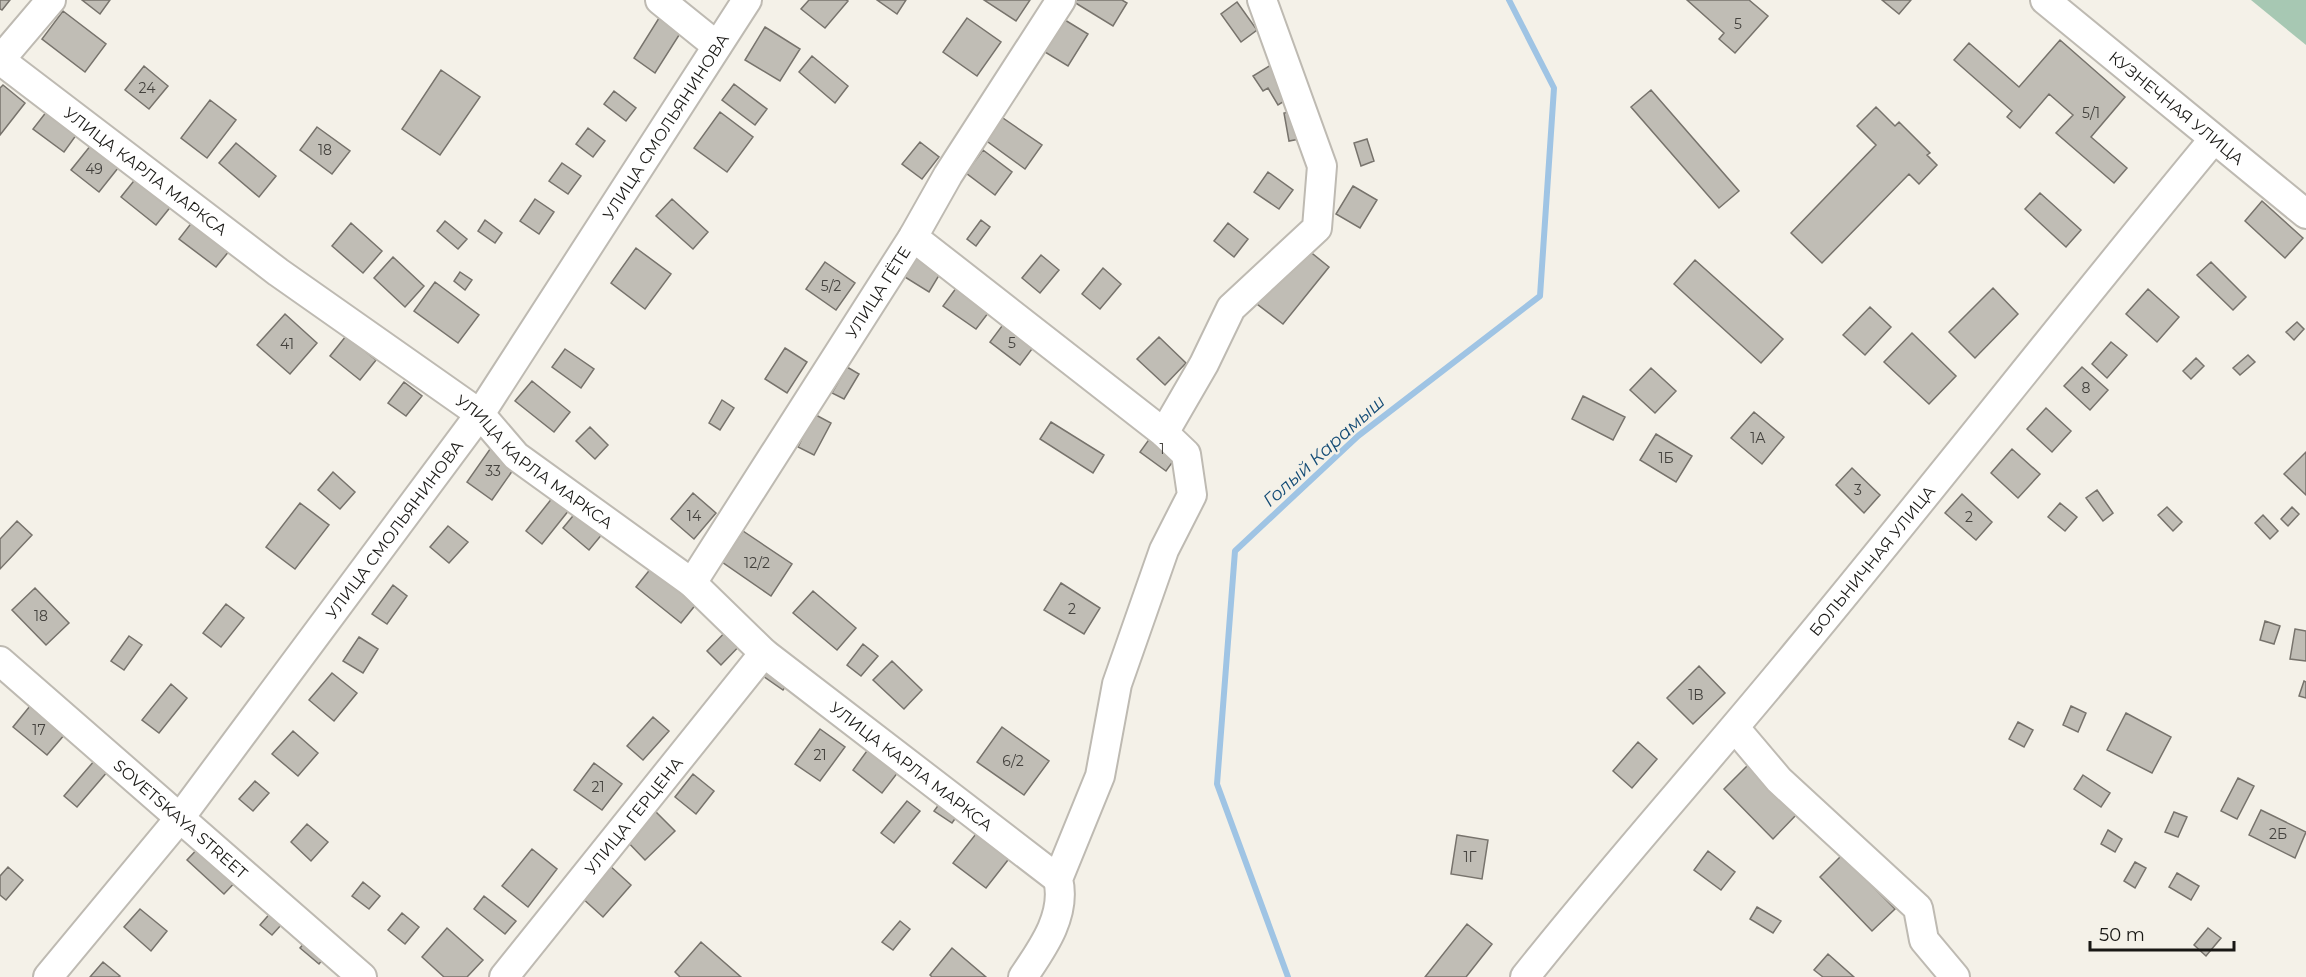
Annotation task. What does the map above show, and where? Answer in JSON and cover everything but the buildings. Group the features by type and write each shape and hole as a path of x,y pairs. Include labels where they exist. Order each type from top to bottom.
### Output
{"street":[{"path":"0,60 51,0"},
{"path":"660,0 717,46"},
{"name":"УЛИЦА СМОЛЬЯНИНОВА","path":"48,977 179,819 480,414 747,0"},
{"name":"УЛИЦА ГЁТЕ","path":"692,583 913,237 948,175 1061,0"},
{"path":"1164,433 1204,364 1231,308 1317,228 1322,166 1262,0"},
{"name":"КУЗНЕЧНАЯ УЛИЦА","path":"2045,0 2306,214"},
{"name":"УЛИЦА КАРЛА МАРКСА","path":"0,60 278,272 480,414 516,456 692,583 764,653 1058,879"},
{"name":"БОЛЬНИЧНАЯ УЛИЦА","path":"1525,977 1587,898 1735,728 2213,140"},
{"path":"913,237 1164,433 1186,454 1192,495 1164,550 1117,684 1100,776 1058,879 1062,895 1048,941 1023,977"},
{"name":"УЛИЦА ГЕРЦЕНА","path":"504,977 764,653"},
{"name":"SOVETSKAYA STREET","path":"0,661 362,977"},
{"path":"1735,728 1779,780 1918,908 1924,940 1955,977"}],"green space":[{"path":"2251,0 2306,0 2306,45"}],"waterway":[{"name":"Голый Карамыш","path":"1288,977 1217,784 1235,551 1358,436 1540,296 1554,88 1509,0"}]}
